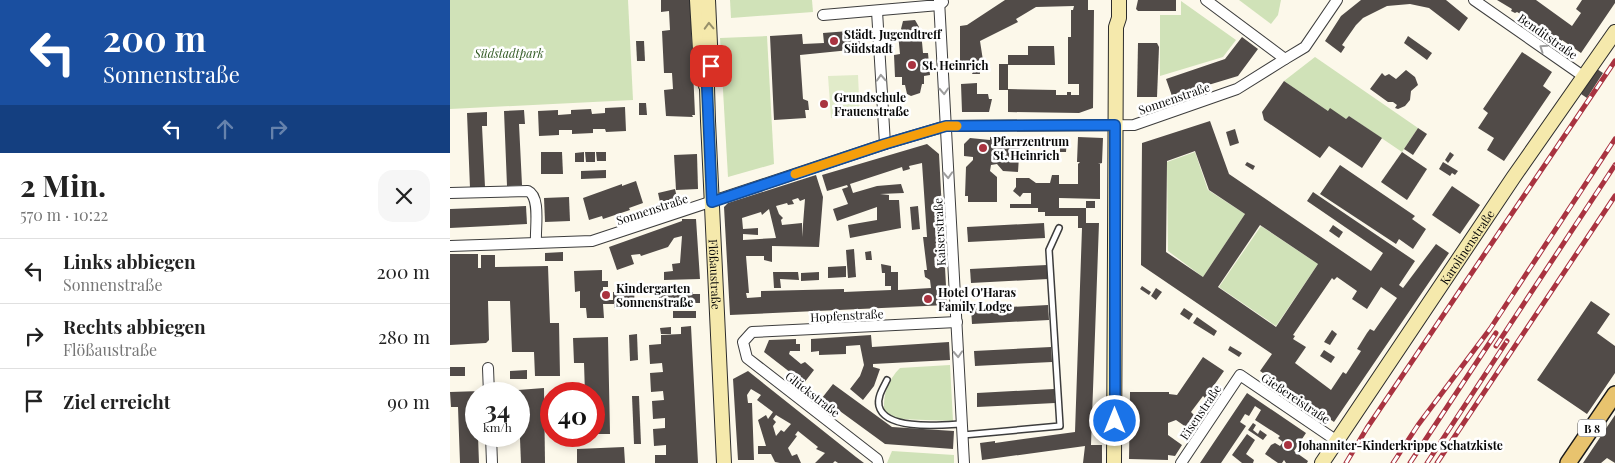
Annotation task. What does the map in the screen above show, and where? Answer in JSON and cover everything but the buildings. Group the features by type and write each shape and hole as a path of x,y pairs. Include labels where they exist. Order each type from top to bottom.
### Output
{"main road":[{"name":"B 8","path":"1568,463 1615,394"}],"street":[{"name":"Flößaustraße","path":"697,0 701,67 707,87"},
{"name":"Flößaustraße","path":"708,0 711,66 707,87 724,463"},
{"path":"1112,0 1112,19 1116,27"},
{"path":"1114,463 1116,27 1119,18 1120,0"},
{"path":"1206,0 1285,60"},
{"name":"Sonnenstraße","path":"450,246 592,241 885,144 946,126 1134,125 1237,89 1285,60 1305,47 1338,0"},
{"name":"Benditstraße","path":"1474,0 1583,76"},
{"path":"824,15 877,11 941,2"},
{"name":"Kaiserstraße","path":"941,2 964,463"},
{"path":"877,11 885,144"},
{"name":"Karolinenstraße","path":"1322,463 1583,76 1615,32"},
{"path":"450,193 528,191 532,193 535,199 536,242"},
{"name":"Hopfenstraße","path":"743,342 752,332 956,322"},
{"name":"Glückstraße","path":"743,342 747,358 878,461"},
{"path":"488,368 489,382"},
{"name":"Gießereistraße","path":"1240,375 1337,441"},
{"name":"Eisenstraße","path":"1181,463 1240,375"},
{"path":"491,447 492,463"}],"lane":[{"path":"963,435 1060,426 1049,250 1059,228"},
{"path":"887,380 880,394 878,404 881,412 888,417 904,423 923,425 962,424"}],"green space":[{"name":"Südstadtpark","path":"450,0 628,0 633,100 450,109"},
{"path":"730,0 812,0 813,12 731,18"},
{"path":"1239,0 1281,0 1278,15 1271,24"},
{"path":"1181,1 1236,40 1223,57 1160,76 1160,15 1181,15"},
{"path":"767,36 774,164 728,177 720,38"},
{"path":"1315,57 1418,128 1402,152 1349,116 1346,119 1328,111 1284,81"},
{"path":"858,75 860,117 831,118 828,76"},
{"path":"1195,152 1208,190 1245,214 1203,277 1168,251 1167,162"},
{"path":"1261,226 1318,264 1276,326 1219,287"},
{"path":"950,365 953,421 898,419 884,411 884,399 887,388 892,377 900,368"},
{"path":"892,451 954,455 954,463 887,463"}],"railway":[{"path":"1346,463 1367,428 1615,61"},
{"path":"1393,463 1418,425 1490,329 1615,139"},
{"path":"1496,346 1615,165"},
{"path":"1437,463 1615,196"},
{"path":"1410,463 1496,333"},
{"path":"1427,463 1507,341"}],"slow traffic":[{"path":"795,174 885,144 946,126 957,126"}],"place":[{"name":"Städt. Jugendtreff Südstadt","path":"834,41"},
{"name":"St. Heinrich","path":"912,65"},
{"name":"Grundschule Frauenstraße","path":"824,104"},
{"name":"Pfarrzentrum St. Heinrich","path":"983,148"},
{"name":"Kindergarten Sonnenstraße","path":"606,295"},
{"name":"Hotel O'Haras Family Lodge","path":"928,299"},
{"name":"Johanniter-Kinderkrippe Schatzkiste","path":"1288,445"}],"route":[{"path":"711,66 707,87 712,202 885,144 946,126 1115,125 1115,421"}]}
